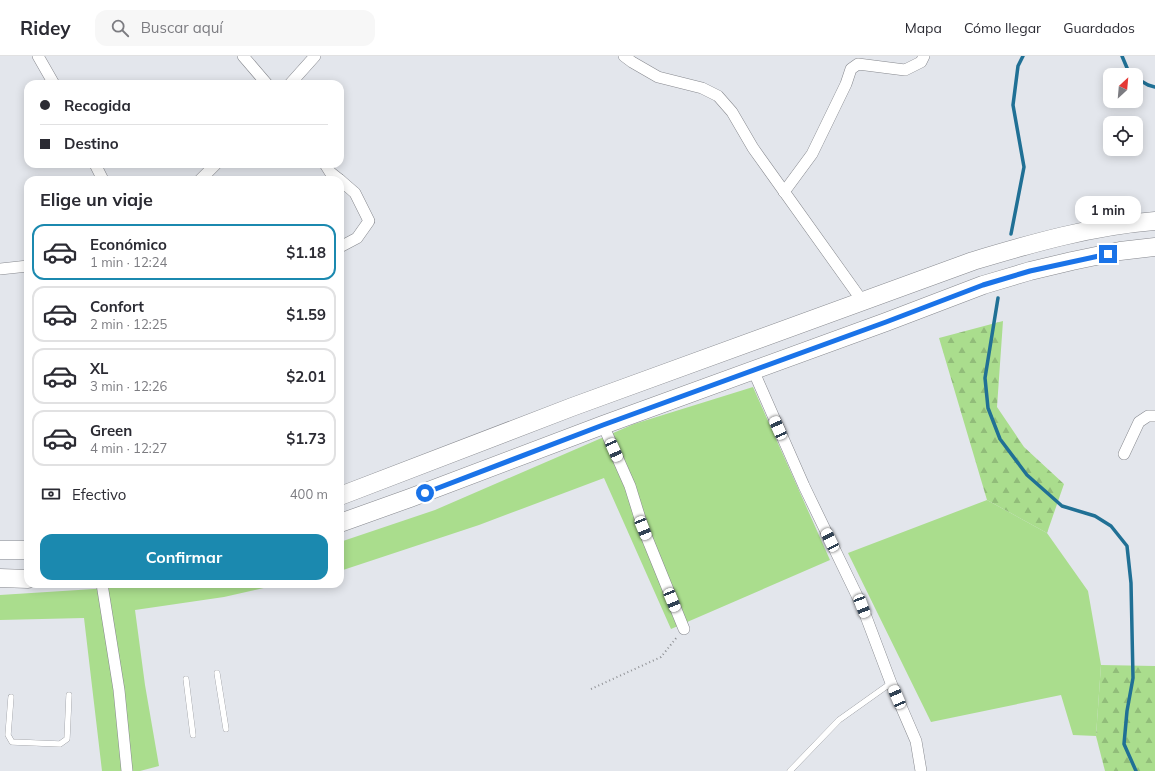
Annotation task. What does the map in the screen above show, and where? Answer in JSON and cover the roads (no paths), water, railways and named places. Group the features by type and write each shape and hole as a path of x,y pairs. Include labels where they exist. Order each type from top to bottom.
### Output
{"highway":[{"path":"344,494 565,410 973,261 1073,233 1128,224 1155,222"},
{"path":"344,522 983,285 1030,271 1072,261 1120,251 1155,247"},
{"path":"0,550 24,550"},
{"path":"0,578 24,579"}],"street":[{"path":"38,56 52,80"},
{"path":"244,56 264,80"},
{"path":"294,80 315,56"},
{"path":"624,56 658,77 702,88 718,96 732,112 753,148 863,302"},
{"path":"784,192 812,154 846,84 851,69 858,64 905,70 921,62 924,56"},
{"path":"204,176 212,168"},
{"path":"328,168 335,176"},
{"path":"344,183 355,193 370,221 357,238 344,245"},
{"path":"3,267 24,266"},
{"path":"753,370 804,486 862,606 891,683 916,741 921,771"},
{"path":"1124,454 1139,422 1148,416 1155,416"},
{"path":"603,425 630,486 643,528 684,629"},
{"path":"103,588 118,690 127,771"}],"lane":[{"path":"217,673 226,728"},
{"path":"186,679 193,735"},
{"path":"790,771 839,720 891,683"},
{"path":"11,697 8,735 12,742 60,744 67,739 69,695"}],"waterway":[{"path":"1011,234 1024,167 1013,105 1018,66 1023,56"},
{"path":"1122,56 1127,68"},
{"path":"1143,82 1155,87"},
{"path":"998,298 985,378 988,408 1000,439 1027,475 1062,506 1095,516 1111,526 1127,546 1131,583 1133,678 1127,711 1124,744 1136,771"}]}
